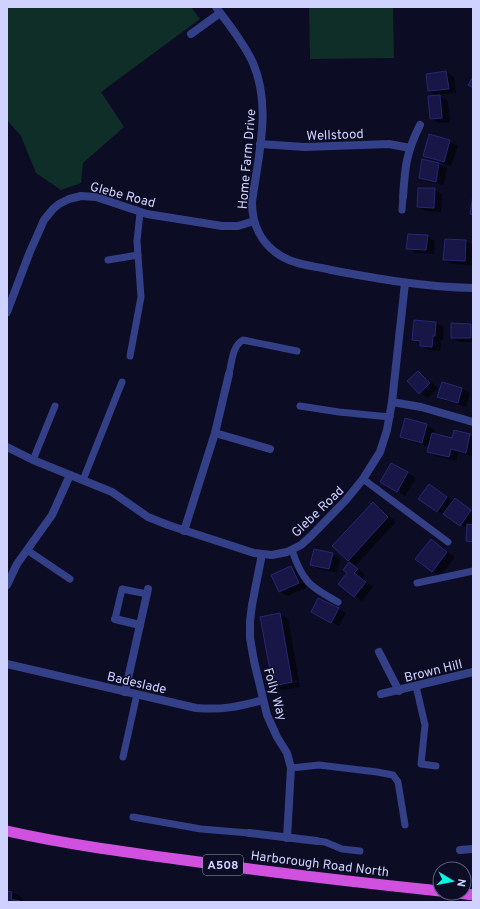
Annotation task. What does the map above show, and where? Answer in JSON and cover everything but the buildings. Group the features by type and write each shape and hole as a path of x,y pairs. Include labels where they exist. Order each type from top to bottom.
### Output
{"highway":[{"name":"Harborough Road North","path":"7,831 67,843 169,858 270,872 432,890"}],"street":[{"name":"Home Farm Drive","path":"191,34 218,10 247,51 257,75 263,102 260,144 252,202 254,221 261,236 271,248 288,259 301,264 405,283 473,288"},
{"path":"403,197 404,171 410,148 420,126"},
{"name":"Wellstood","path":"260,144 305,147 389,144 410,148"},
{"name":"Glebe Road","path":"7,312 41,226 48,214 59,204 74,197 91,196 108,200 140,213 222,226 238,226 254,221"},
{"name":"Glebe Road","path":"7,447 33,460 112,492 148,517 184,531 262,554 278,554 292,550 310,537 346,500 363,480 380,452 390,417 405,283"},
{"path":"184,531 215,433 229,374"},
{"path":"392,402 421,407 473,422"},
{"path":"215,433 270,449"},
{"path":"7,584 17,564 52,515 70,475"},
{"name":"Folly Way","path":"262,554 250,621 252,650 263,700 271,724 287,753 291,768 286,838"},
{"path":"125,692 147,592"},
{"path":"115,619 140,625"},
{"name":"Brown Hill","path":"379,652 399,691"},
{"name":"Badeslade","path":"7,664 182,705 211,709 230,708 263,700"},
{"name":"Brown Hill","path":"382,694 473,672"},
{"path":"249,833 317,841"},
{"path":"460,850 473,849"}],"lane":[{"path":"402,210 403,197"},
{"path":"130,356 141,296 137,241 140,213"},
{"path":"108,260 138,255"},
{"path":"229,374 235,348 238,343 243,340 297,351"},
{"path":"83,480 122,382"},
{"path":"33,460 55,406"},
{"path":"300,406 390,417"},
{"path":"363,480 448,542"},
{"path":"27,550 70,579"},
{"path":"292,550 303,577 309,584 338,602"},
{"path":"417,583 473,571"},
{"path":"115,619 122,589 147,592"},
{"path":"416,686 425,725 421,764 436,766"},
{"path":"123,757 137,694"},
{"path":"291,768 319,765 392,775 398,782 405,825"},
{"path":"133,817 201,829 249,833"},
{"path":"317,841 325,842 342,849 360,851"}],"green space":[{"path":"7,7 191,7 200,19 101,92 124,127 83,163 81,183 61,190 36,173 21,136 7,120"},
{"path":"309,7 393,7 394,58 310,59"}]}
